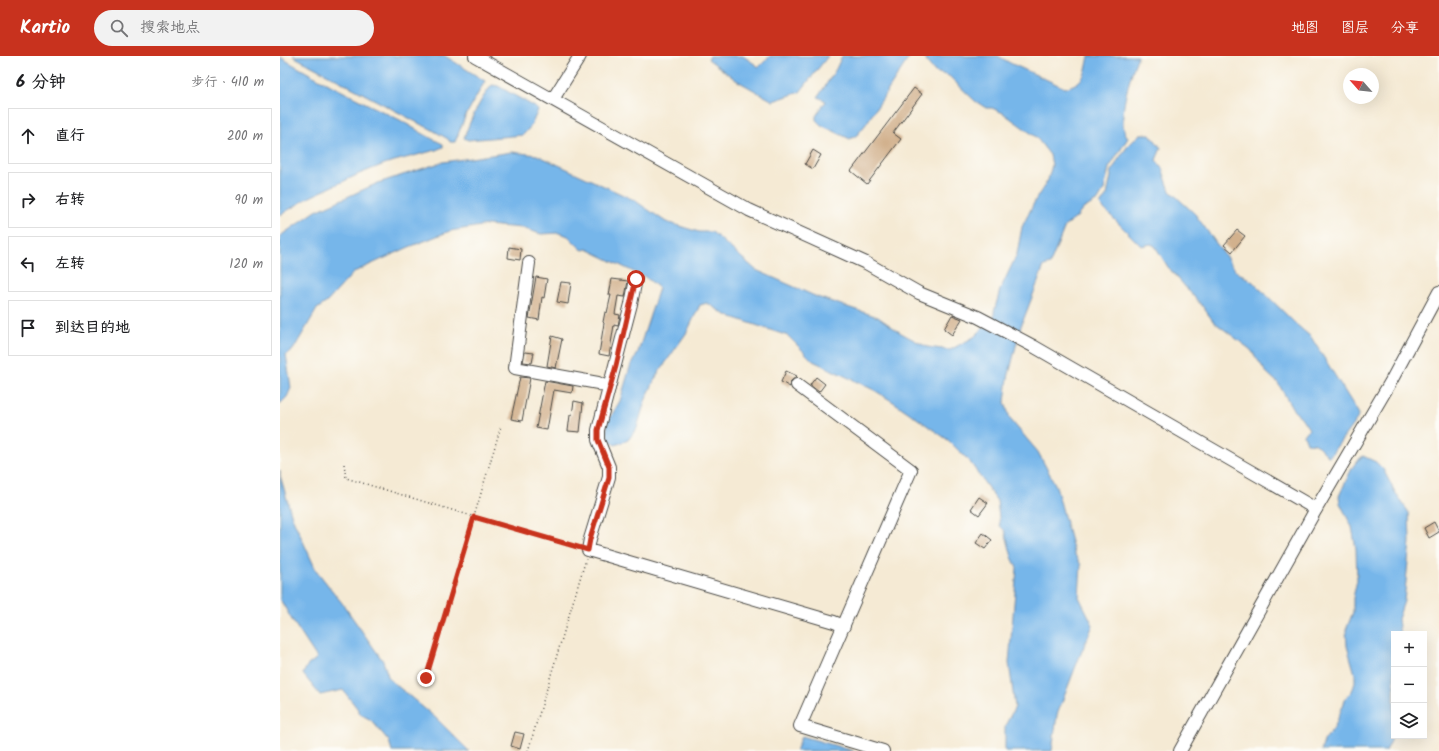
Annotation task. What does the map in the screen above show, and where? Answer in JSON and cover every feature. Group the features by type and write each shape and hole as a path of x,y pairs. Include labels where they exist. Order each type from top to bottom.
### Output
{"street":[{"path":"476,56 749,210 866,262 919,293 978,317 1033,346 1316,509"},
{"path":"553,100 580,56"},
{"path":"529,263 515,368 598,382 610,388"},
{"path":"636,279 610,388 598,430 598,440 609,467 609,478 588,550 827,619 844,626"},
{"path":"1180,751 1316,509 1390,383 1439,292"},
{"path":"797,385 911,470 800,726 884,751"}],"path":[{"path":"426,678 501,426"},
{"path":"344,464 346,478 588,550 528,751"}],"water":[{"path":"293,56 445,56 485,81 465,117 455,142 450,142 448,139 429,128"},
{"path":"710,56 743,56 759,67 770,56 828,56 800,92 773,101 736,80 708,59"},
{"path":"842,56 910,56 866,124 857,135 850,139 821,125 816,120 816,116 826,101 818,97 836,69"},
{"path":"922,56 998,56 1065,88 1077,83 1083,77 1089,56 1138,56 1129,82 1124,103 1123,122 1124,130 1128,138 1109,168 1104,190 1098,200 1083,209 1076,218 1065,226 1050,264 1044,266 1021,326 1008,378 1005,402 1010,419 1038,452 1056,486 1074,553 1081,565 1079,597 1093,625 1057,715 1052,751 1005,751 1005,726 1015,707 1009,663 1017,568 1012,557 1005,531 1000,526 997,501 970,462 948,440 895,403 874,390 813,361 788,336 726,315 707,303 700,305 687,332 657,375 645,401 637,428 628,440 615,445 609,440 607,423 620,401 630,367 637,355 659,288 644,276 587,249 583,250 568,236 559,233 541,234 522,228 487,225 450,231 409,247 354,272 327,302 317,309 293,350 286,354 291,388 287,397 280,404 280,236 316,211 378,183 443,162 512,152 537,155 634,200 666,222 699,232 712,232 756,270 817,297 878,317 901,333 927,347 950,350 974,337 994,317 1000,290 1017,254 1022,227 1036,199 1048,180 1052,165 1050,155 1036,137 1003,113 992,108 986,108 975,101 949,76 935,72"},
{"path":"280,57 339,90 400,120 443,144 443,147 387,163 359,174 310,197 280,215"},
{"path":"492,85 498,86 538,110 531,126 523,135 468,140 464,138 469,124 479,104"},
{"path":"1140,134 1150,134 1161,148 1156,160 1162,168 1170,191 1195,214 1237,272 1253,282 1311,337 1359,414 1357,419 1329,457 1316,444 1307,443 1304,435 1309,429 1301,417 1294,411 1278,383 1266,372 1251,350 1213,321 1203,307 1168,267 1155,246 1151,244 1141,246 1100,205 1107,195 1112,171 1118,160 1127,147"},
{"path":"1363,456 1376,462 1383,469 1395,492 1409,513 1410,542 1404,601 1398,619 1400,631 1391,631 1392,739 1386,751 1321,751 1324,741 1335,726 1346,698 1352,691 1355,683 1355,674 1347,646 1346,630 1353,612 1353,598 1357,580 1356,549 1352,527 1340,503 1339,496 1352,468"},
{"path":"280,475 292,517 316,570 342,603 383,661 389,679 437,719 469,751 392,751 389,741 371,720 360,714 343,690 320,695 303,674 307,666 317,658 280,599"},
{"path":"802,736 854,751 796,751"}],"building":[{"path":"914,88 922,94 893,133 901,139 867,184 851,171"},
{"path":"813,150 821,155 813,169 805,164"},
{"path":"1237,230 1245,236 1232,252 1224,245"},
{"path":"509,247 521,249 520,260 508,258"},
{"path":"536,277 547,279 544,298 542,297 539,320 529,318"},
{"path":"612,279 628,281 625,297 618,296 615,314 620,315 618,326 614,325 609,356 599,354 605,312 607,313 611,295 609,295"},
{"path":"561,282 571,283 568,304 557,302"},
{"path":"952,315 962,319 952,335 944,329"},
{"path":"552,336 562,339 556,368 547,366"},
{"path":"525,352 534,353 532,363 523,362"},
{"path":"786,371 797,376 791,381 790,387 781,382"},
{"path":"520,377 530,378 522,421 511,419"},
{"path":"816,377 825,384 819,392 810,385"},
{"path":"545,381 573,386 572,393 554,390 547,430 536,428"},
{"path":"574,401 583,403 580,432 568,431"},
{"path":"979,497 988,503 979,515 971,509"},
{"path":"1434,522 1439,532 1429,538 1424,528"},
{"path":"983,533 992,540 985,549 976,543"},
{"path":"515,732 524,734 520,749 511,746"}],"route":[{"path":"426,678 474,517 588,550 609,478 609,467 598,440 598,430 616,366 636,279"}]}
